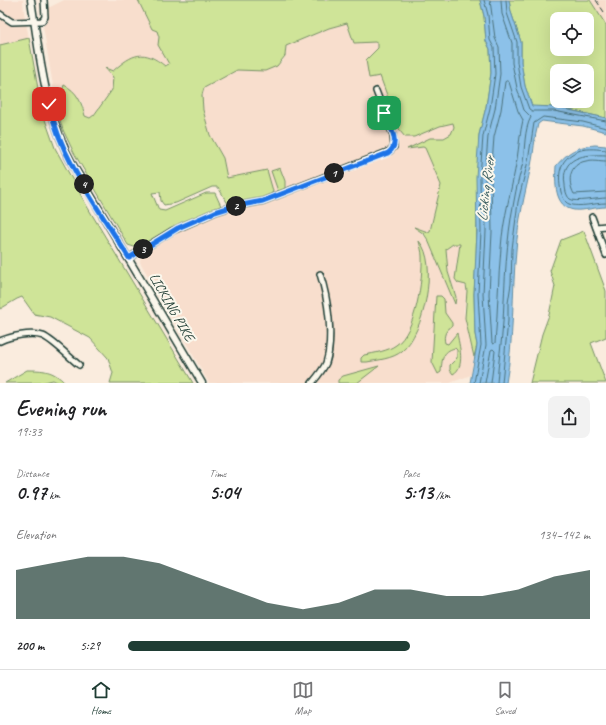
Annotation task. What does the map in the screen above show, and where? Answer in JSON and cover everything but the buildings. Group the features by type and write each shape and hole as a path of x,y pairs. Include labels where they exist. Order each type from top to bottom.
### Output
{"main road":[{"name":"LICKING PIKE","path":"31,0 47,97 61,143 202,383"}],"street":[{"path":"0,14 12,22 42,21 45,19 44,0"},
{"path":"129,258 178,228 215,212 231,207 263,201 390,152 394,147 393,135 376,91"},
{"path":"592,217 606,255"},
{"path":"596,227 606,226"},
{"path":"312,383 326,363 329,347 326,298 320,274"},
{"path":"0,341 12,337 42,336 51,341 79,365"}],"shaded area":[{"path":"0,0 23,0 29,38 0,45"},
{"path":"64,0 138,0 152,29 157,31 159,45 169,64 165,66 153,57 119,66 113,71 105,69 113,77 112,90 94,115 90,118 85,116 82,102 64,86 57,110 43,26 48,21 46,9"},
{"path":"590,0 606,0 606,25 602,19"},
{"path":"347,23 354,43 370,41 378,44 378,48 373,53 368,78 380,75 405,137 414,137 453,122 454,127 452,134 409,149 425,148 441,185 430,231 428,232 416,228 428,240 455,304 456,297 448,272 446,249 453,244 460,244 460,256 456,265 467,291 464,311 474,357 471,375 450,383 209,383 140,262 141,255 172,234 194,224 221,213 264,203 390,155 394,151 267,198 227,178 223,158 210,135 203,110 202,95 204,88 237,70 251,70 282,62 285,56 286,46 329,28"}],"green space":[{"path":"138,0 480,0 484,16 486,41 490,49 491,73 486,107 479,135 474,294 475,334 477,345 474,357 465,318 466,285 458,283 455,279 460,244 453,244 446,249 448,272 456,297 455,304 428,240 424,234 414,227 428,232 430,231 441,185 425,148 407,149 430,138 444,138 451,134 454,127 453,123 440,126 414,137 405,137 400,131 380,76 369,78 366,60 378,48 378,44 375,42 354,43 347,23 329,28 286,46 285,56 277,66 265,71 237,70 204,88 202,95 203,110 210,135 223,158 227,178 267,170 273,191 270,197 228,204 218,187 212,187 176,203 164,205 161,201 160,192 152,193 159,210 165,211 206,193 215,193 221,206 182,222 141,245 134,247 128,245 74,153 63,130 57,110 64,85 76,94 85,116 90,118 94,115 112,90 113,77 105,68 113,71 127,60 139,55 151,57 165,66 169,64 158,45 159,37 157,31 152,29"},
{"path":"509,0 590,0 606,25 606,118 560,108 594,108 594,64 550,64 550,107 532,107 525,86 521,62 521,42 511,12"},
{"path":"29,38 42,111 55,148 88,208 193,383 110,383 113,373 108,358 90,338 50,317 34,314 22,297 0,309 0,45"},
{"path":"280,168 285,181 285,190 278,191 271,171"},
{"path":"584,231 606,291 606,337 591,343 606,383 530,383 542,334 549,315 555,286 550,271 561,240"},
{"path":"419,241 425,251 428,265 428,281 426,298 417,330 410,342 398,354 385,359 361,362 361,358 364,355 377,353 396,345 409,329 417,304 421,278 422,254"},
{"path":"436,296 441,296 444,299 445,313 452,323 452,326 448,329 444,338 445,343 448,344 457,333 461,361 457,371 453,374 450,370 450,365 457,358 457,350 455,348 447,351 445,354 442,360 441,372 438,374 432,362"},
{"path":"379,366 357,383 338,383 338,380 343,376"},
{"path":"27,370 38,370 52,373 65,383 59,383 53,380 41,383 5,383"}],"water":[{"name":"Licking River","path":"480,0 509,0 511,12 521,42 521,62 525,86 532,106 560,108 606,118 606,132 583,126 542,121 538,124 517,239 512,333 506,383 470,383 477,345 475,334 474,294 477,231 476,177 479,135 486,107 491,73 490,49 486,41 484,16"},
{"path":"595,145 606,146 606,207 578,210 567,208 559,199 557,193 556,166 569,153 583,147"}],"railway":[{"path":"596,0 606,15"}],"route":[{"path":"49,104 57,132 67,156 129,258 164,235 215,212 226,208 263,201 388,153 393,149 394,144 393,135 384,113"}]}
